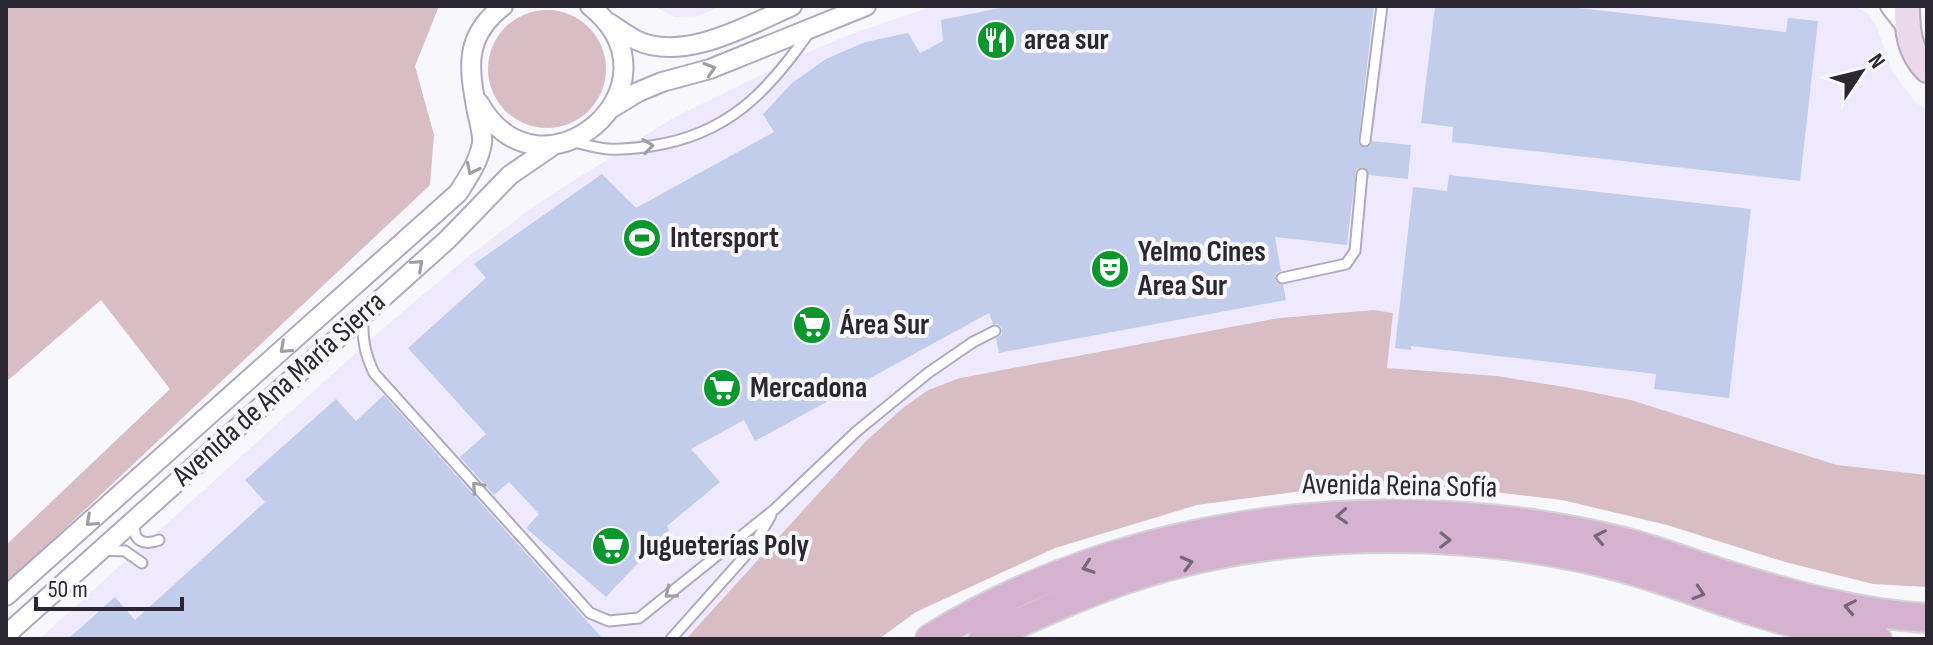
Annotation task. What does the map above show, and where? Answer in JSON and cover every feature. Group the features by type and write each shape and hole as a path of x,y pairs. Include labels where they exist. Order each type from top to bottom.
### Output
{"main road":[{"name":"Avenida Reina Sofía","path":"930,639 1033,586 1116,557 1194,535 1287,518 1381,513 1474,516 1617,540 1817,601 1898,616 1927,618"},
{"name":"Avenida Reina Sofía","path":"983,639 1125,579 1201,559 1293,543 1383,539 1476,541 1546,551 1611,565 1811,627 1877,639"}],"street":[{"name":"Avenida de Ana María Sierra","path":"6,596 458,193 475,166 482,140 470,76 470,57 489,14 503,6"},
{"path":"590,6 606,21 638,41 667,47 701,43 792,6"},
{"name":"Avenida de Ana María Sierra","path":"6,635 447,240 510,175 562,143 588,133 612,108 638,92 721,65 866,6"},
{"path":"1890,6 1907,17 1912,47 1927,70"},
{"path":"606,21 618,41 623,63 621,86 612,108"},
{"path":"474,94 487,117 506,133 529,143 562,143"}],"lane":[{"path":"1365,141 1382,6"},
{"path":"562,143 633,149 685,139 719,124 758,97 781,72 814,26"},
{"path":"1282,278 1346,264 1355,251 1362,174"},
{"path":"363,315 362,339 374,373 590,613 609,621 639,618 775,509 869,421 928,373 995,331"},
{"path":"671,639 753,547 775,509"},
{"path":"136,517 134,528 138,540 149,544 159,540"},
{"path":"99,549 125,551 142,563"}],"shaded area":[{"path":"6,6 439,6 415,66 434,135 430,185 6,584 6,545 170,389 101,300 6,382"},
{"path":"653,6 721,6 698,16 675,17"},
{"name":"Área Sur","path":"934,6 1854,6 1867,13 1876,25 1892,71 1916,103 1927,109 1927,475 1837,465 1631,400 1571,388 1387,368 1392,313 1374,310 1279,318 960,378 928,390 867,440 686,639 39,639 379,332 534,206 673,118 799,56 851,34"},
{"path":"547,10 570,14 589,27 602,46 606,69 602,92 589,111 570,124 547,128 524,124 505,111 492,92 488,69 492,46 505,27 524,14"},
{"path":"1374,310 1393,313 1387,368 1497,376 1571,388 1631,400 1837,465 1927,475 1927,587 1873,584 1785,562 1667,525 1562,500 1450,487 1333,487 1197,505 1055,548 916,612 879,639 686,639 867,440 928,390 960,378 1279,318"}],"building":[{"path":"1010,6 1374,6 1358,143 1365,148 1372,141 1411,145 1408,179 1369,175 1363,167 1356,169 1347,245 1275,237 1281,271 1276,273 1275,279 1277,284 1283,285 1286,300 999,353 996,339 1002,334 1002,328 993,324 989,313 755,441 744,420 691,449 720,482 667,526 669,530 606,597 526,528 539,514 509,482 494,495 460,457 486,434 408,348 486,278 474,264 602,174 636,208 774,132 763,114 792,83 826,59 865,42 908,33 920,53 943,41 941,20"},
{"path":"1435,6 1562,6 1786,32 1788,18 1818,21 1800,181 1452,142 1453,127 1421,123"},
{"path":"1449,175 1751,209 1729,398 1654,389 1656,374 1411,346 1411,350 1395,348 1413,187 1447,191"},
{"path":"384,395 603,639 68,639 115,597 135,620 265,502 245,480 336,399 356,421"}],"place":[{"name":"area sur","path":"996,40"},
{"name":"Intersport","path":"642,238"},
{"name":"Yelmo Cines Area Sur","path":"1110,269"},
{"name":"Área Sur","path":"812,325"},
{"name":"Mercadona","path":"722,388"},
{"name":"Jugueterías Poly","path":"611,546"}]}
